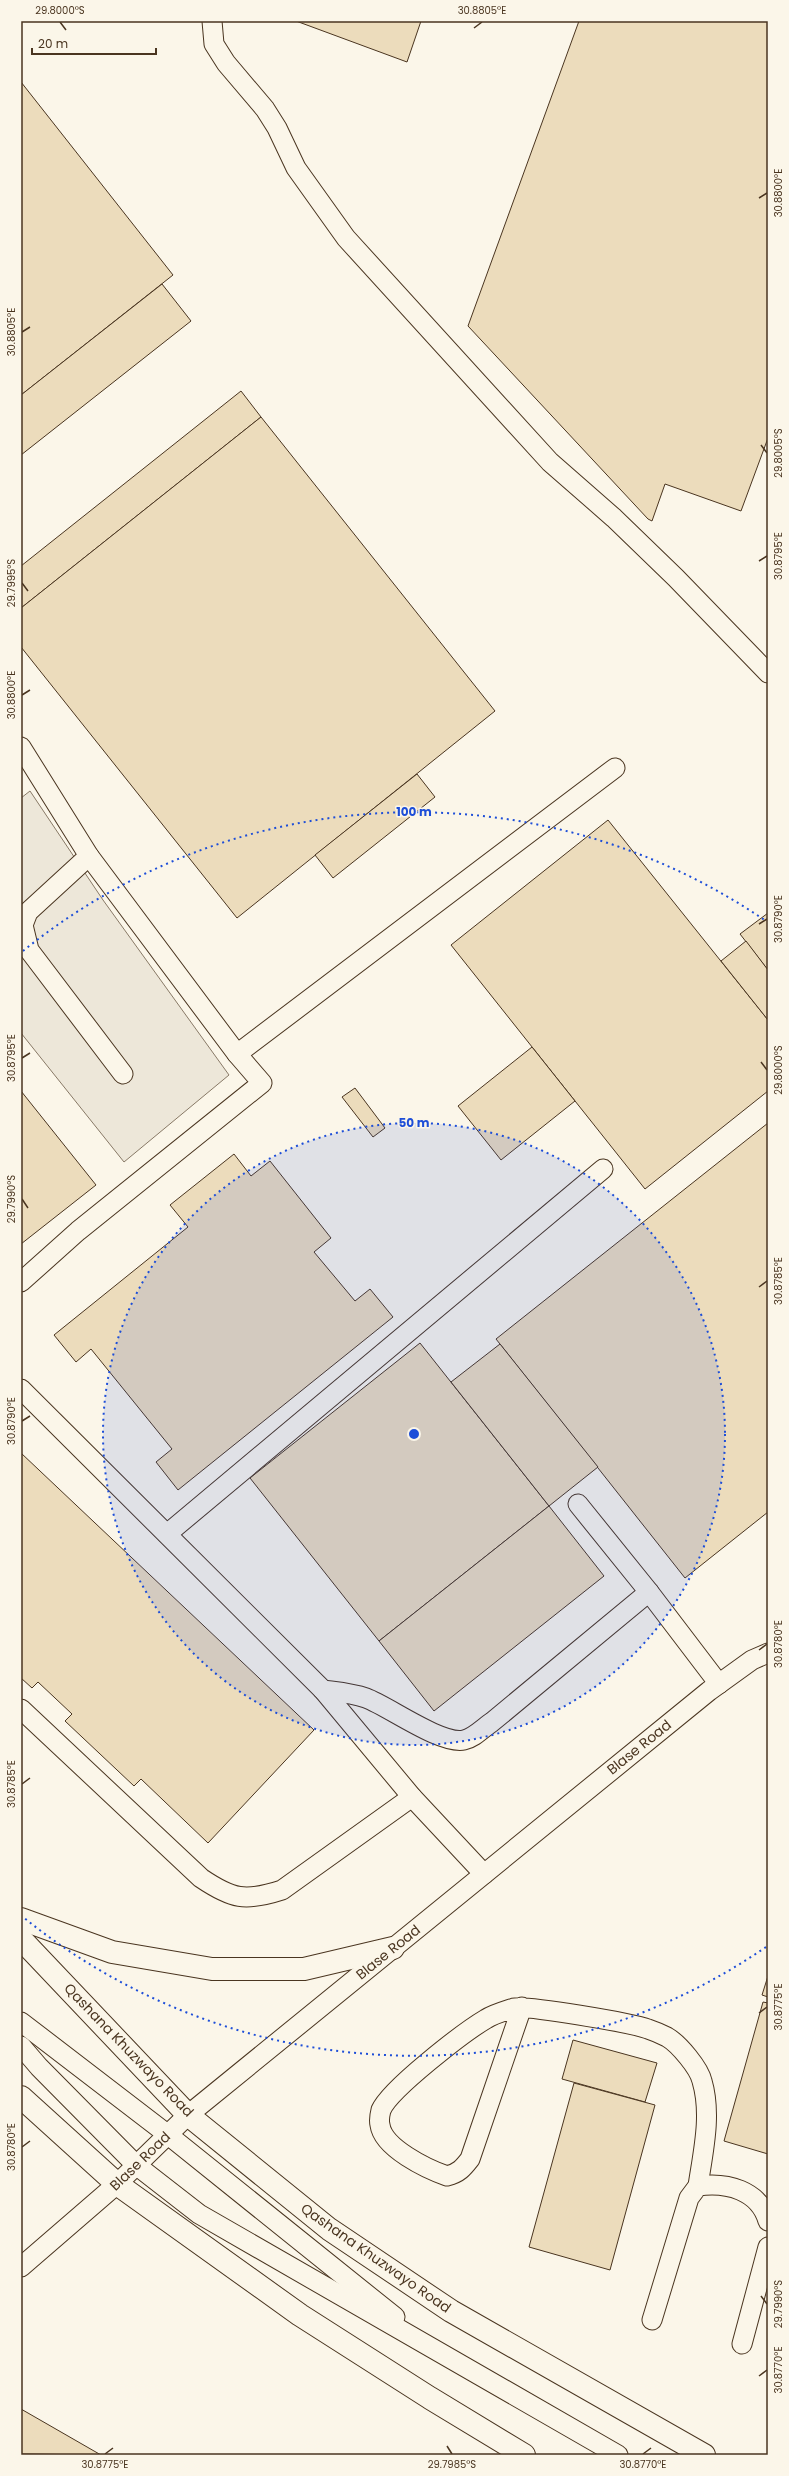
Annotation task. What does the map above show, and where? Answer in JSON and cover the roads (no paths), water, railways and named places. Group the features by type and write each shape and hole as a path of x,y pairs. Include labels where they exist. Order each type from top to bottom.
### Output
{"main road":[{"path":"21,1919 112,1952 212,1969 304,1969 393,1948"},
{"name":"Qashana Khuzwayo Road","path":"21,1939 188,2115 329,2229 451,2311 704,2455"},
{"path":"21,2097 117,2184 300,2315 430,2398 524,2455"}],"lane":[{"path":"212,21 214,44 226,63 264,109 277,128 296,168 346,238 550,462 614,518 676,578 768,673"},
{"path":"21,747 89,856 237,1054 262,1083 78,1231 21,1282"},
{"path":"237,1054 615,768"},
{"path":"89,856 28,912 23,925 28,950 123,1074"},
{"path":"167,1534 603,1169"},
{"path":"21,1389 324,1690 412,1797 484,1874"},
{"path":"578,1504 649,1592 719,1684"},
{"path":"324,1690 367,1699 399,1716 449,1739 462,1741 470,1738 492,1722 649,1592"},
{"name":"Blase Road","path":"21,2267 117,2184 188,2115 719,1684 752,1660 768,1653"},
{"path":"21,1709 201,1878 222,1892 236,1896 258,1898 282,1890 412,1797"},
{"path":"522,2007 470,2159 464,2168 458,2173 447,2176 414,2160 392,2144 382,2133 379,2123 382,2110 394,2094 438,2053 486,2019 522,2007 647,2028 668,2038 684,2052 702,2079 707,2118 698,2186 689,2198 652,2320"},
{"path":"21,2022 167,2134 446,2358"},
{"path":"21,2046 39,2067 136,2165 199,2214 446,2358 618,2455"},
{"path":"698,2186 711,2184 744,2190 755,2198 766,2212 768,2221"},
{"path":"742,2344 768,2247"}]}
